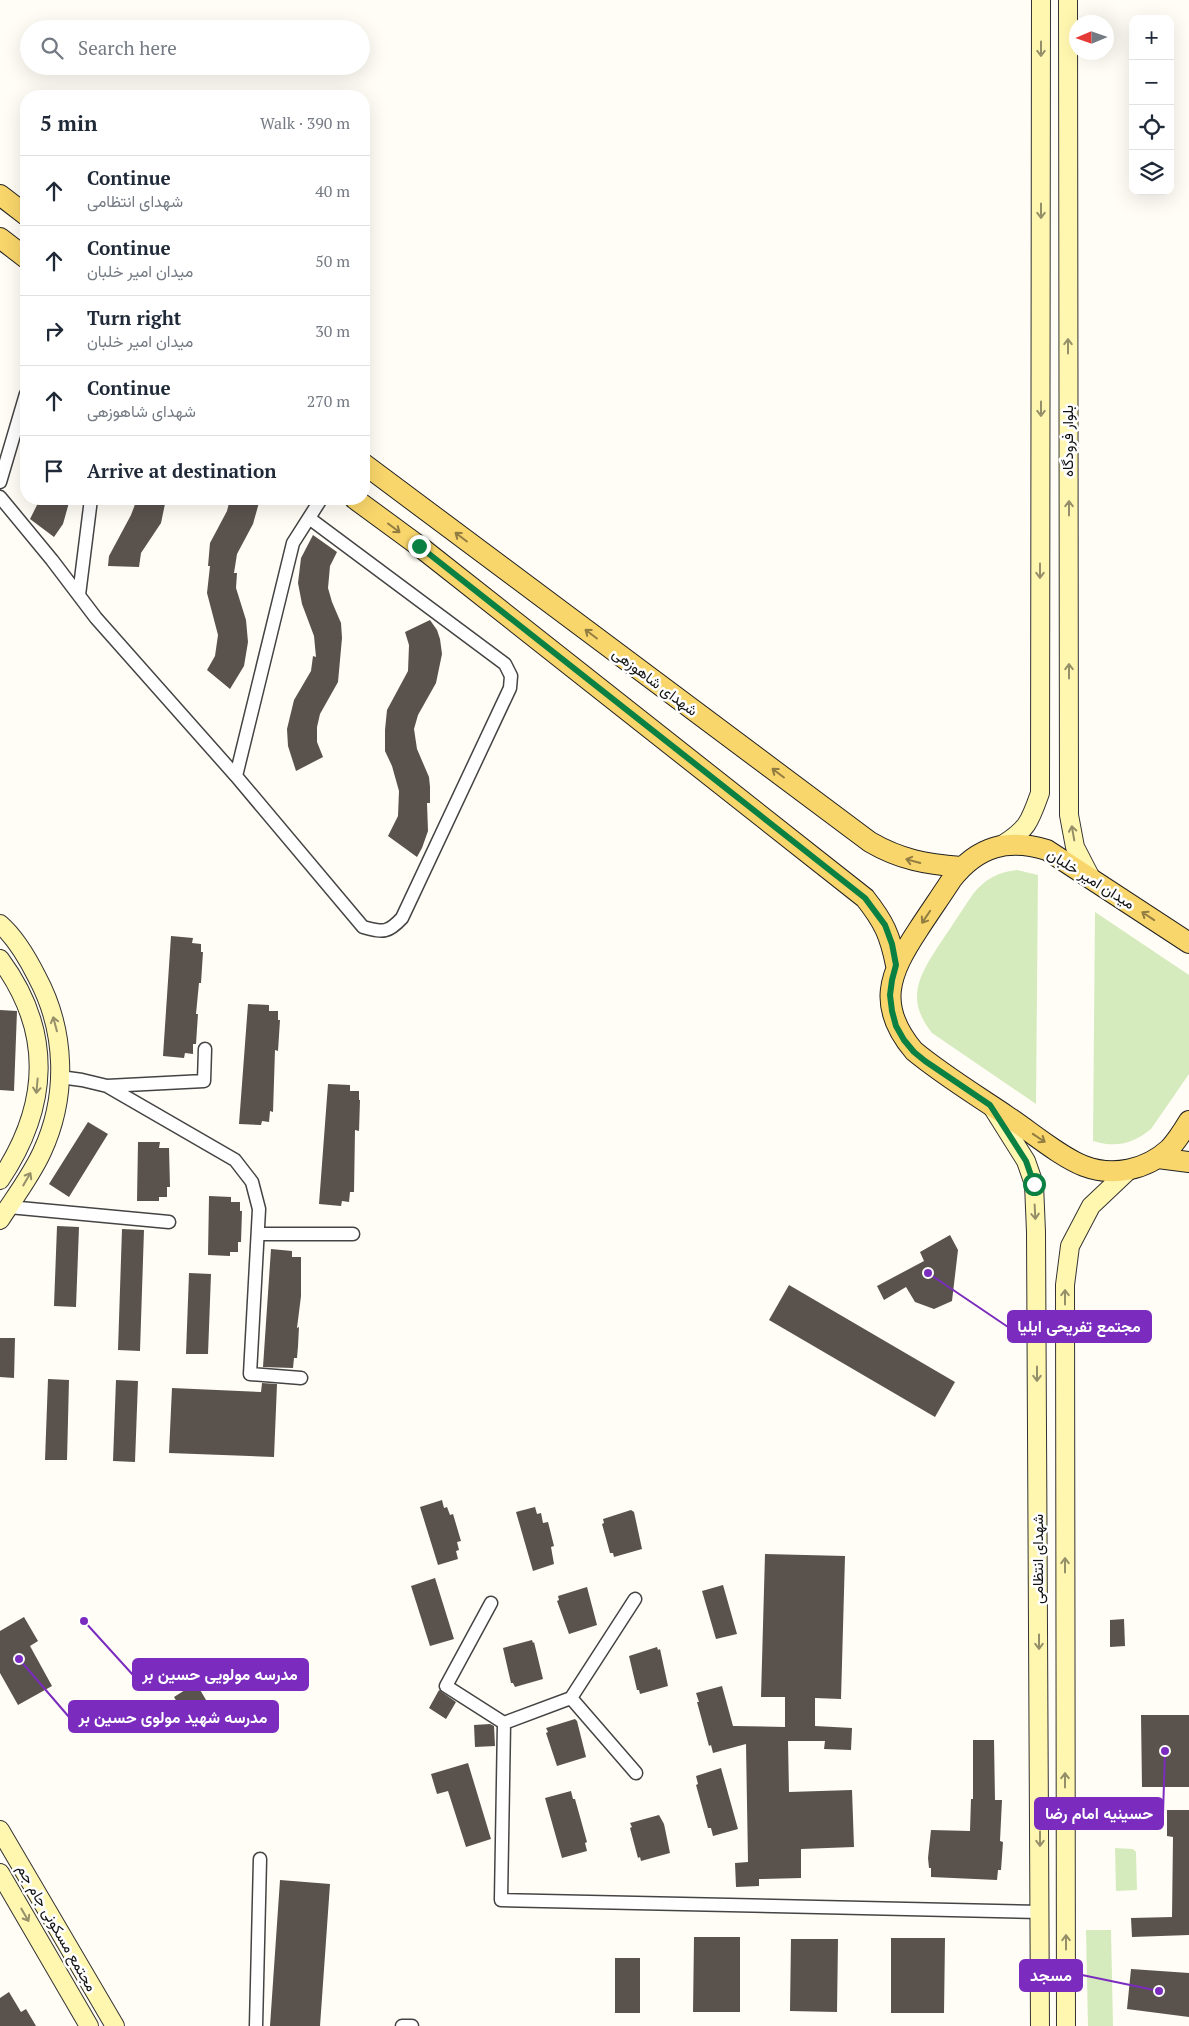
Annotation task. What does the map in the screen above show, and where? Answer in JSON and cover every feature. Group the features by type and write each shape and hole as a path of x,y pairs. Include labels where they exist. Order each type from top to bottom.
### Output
{"main road":[{"name":"بلوار فرودگاه","path":"1002,845 1020,834 1032,816 1040,793 1042,0"},
{"name":"بلوار فرودگاه","path":"1068,0 1069,814 1075,848 1091,878"},
{"path":"0,195 20,210"},
{"name":"شهدای شاهوزهی","path":"370,468 870,842 904,858 923,864 961,867"},
{"path":"363,505 426,552 865,898 885,925 896,965"},
{"name":"میدان امیر خلبان","path":"1189,943 1047,850 1025,845 1002,845 973,857 961,867 896,965 892,980 891,1003 896,1026 914,1052 990,1105 1083,1165 1106,1171 1129,1170 1158,1158 1170,1148 1189,1121"},
{"path":"0,924 30,963 48,996 60,1043 60,1089 53,1122 42,1152 4,1214"},
{"path":"0,959 12,974 27,1004 38,1046 38,1087 32,1116 22,1143 0,1180"},
{"name":"شهدای انتظامی","path":"990,1105 1026,1161 1034,1184 1039,1604 1040,2026"},
{"path":"1158,1158 1189,1162"},
{"name":"شهدای انتظامی","path":"1066,2026 1064,1285 1070,1246 1090,1206 1129,1170"},
{"path":"1039,1604 1065,1603"},
{"name":"مجتمع مسکونی جام جم","path":"0,1830 5,1851 111,2019"},
{"name":"مجتمع مسکونی جام جم","path":"0,1873 89,2025"},
{"path":"89,2025 111,2019"}],"street":[{"path":"0,482 20,414"},
{"path":"0,497 96,618 236,776 363,927 382,932 392,929 402,918 510,688 511,676 505,664 310,518"},
{"path":"78,595 89,505"},
{"path":"236,776 293,543 318,505"},
{"path":"60,1077 107,1086 204,1081 205,1049"},
{"path":"107,1086 235,1160 252,1182 259,1209 250,1374 301,1378"},
{"path":"4,1214 169,1222"},
{"path":"258,1234 353,1234"},
{"path":"504,1723 571,1698 636,1599"},
{"path":"491,1604 446,1686 504,1723"},
{"path":"571,1698 636,1773"},
{"path":"504,1723 501,1900 1041,1912"},
{"path":"256,2026 260,1859"},
{"path":"402,2026 412,2026"}],"green space":[{"path":"1017,870 1038,875 1036,1104 932,1033 923,1020 917,997 918,986 927,965 973,894 992,877 1004,872"},
{"path":"1095,912 1189,975 1189,1074 1151,1129 1131,1141 1116,1144 1093,1141"},
{"path":"1152,1808 1152,1828 1116,1830 1115,1809"},
{"path":"1115,1848 1133,1849 1136,1852 1137,1890 1116,1891"},
{"path":"1086,1930 1111,1930 1113,2026 1088,2026"}],"building":[{"path":"37,505 68,505 63,524 54,537 30,519"},
{"path":"135,505 165,505 161,523 141,553 139,567 108,566 109,556"},
{"path":"228,505 258,505 253,524 237,554 234,573 237,573 236,588 246,620 248,642 244,666 230,689 207,670 215,656 218,635 207,593 210,543"},
{"path":"313,535 337,552 330,566 328,588 341,623 342,638 338,682 320,714 317,727 317,742 323,757 296,771 288,746 287,729 294,700 311,671 313,656 316,657 314,636 302,604 298,583 301,558"},
{"path":"430,620 437,630 442,654 436,683 418,715 414,729 417,749 429,777 430,787 430,803 427,803 428,831 417,857 388,836 398,816 399,791 392,766 385,751 385,730 387,710 408,671 409,645 405,632"},
{"path":"171,936 193,938 192,943 201,944 201,952 203,952 196,1014 198,1014 196,1044 193,1044 193,1054 185,1053 184,1058 163,1056"},
{"path":"248,1004 269,1005 269,1011 278,1011 278,1020 280,1020 278,1051 275,1050 273,1112 270,1111 269,1122 262,1121 261,1125 239,1124"},
{"path":"0,1010 17,1011 14,1091 0,1090"},
{"path":"328,1084 350,1085 350,1091 359,1091 360,1100 359,1131 355,1130 354,1192 350,1192 349,1202 342,1201 341,1206 319,1204"},
{"path":"88,1122 108,1134 69,1197 49,1184"},
{"path":"138,1142 160,1142 159,1148 169,1148 170,1187 167,1187 167,1197 159,1197 159,1201 137,1201"},
{"path":"209,1196 231,1197 231,1202 240,1202 240,1211 242,1211 241,1242 238,1242 238,1252 230,1252 230,1256 208,1255"},
{"path":"57,1226 79,1227 76,1307 54,1306"},
{"path":"122,1229 144,1230 140,1351 118,1350"},
{"path":"950,1235 958,1250 952,1301 934,1309 915,1302 906,1287 884,1300 877,1286 924,1261 920,1252"},
{"path":"271,1249 292,1251 292,1257 301,1257 301,1296 297,1328 299,1327 298,1346 297,1358 294,1358 293,1368 263,1367"},
{"path":"189,1273 211,1274 208,1354 186,1354"},
{"path":"789,1285 955,1382 935,1417 769,1320"},
{"path":"0,1338 15,1338 14,1378 0,1377"},
{"path":"48,1379 69,1380 67,1460 45,1460"},
{"path":"116,1380 138,1381 135,1462 113,1461"},
{"path":"262,1383 277,1384 274,1457 169,1453 172,1388 261,1392"},
{"path":"442,1500 444,1508 447,1507 450,1515 453,1514 461,1541 457,1542 459,1550 456,1551 458,1559 438,1565 420,1507"},
{"path":"535,1507 537,1514 541,1513 543,1523 548,1522 554,1546 551,1547 554,1564 533,1571 516,1512"},
{"path":"631,1510 634,1512 642,1549 614,1557 613,1553 610,1553 602,1524 604,1523 603,1519"},
{"path":"765,1554 845,1556 841,1699 815,1698 815,1726 852,1728 851,1750 824,1749 825,1741 788,1741 789,1792 852,1790 854,1847 801,1849 801,1878 759,1879 759,1886 736,1887 735,1863 748,1862 746,1744 713,1753 711,1745 709,1746 696,1693 722,1686 733,1726 785,1727 785,1697 761,1697"},
{"path":"435,1578 454,1639 430,1646 411,1586"},
{"path":"723,1585 737,1634 716,1639 702,1591"},
{"path":"587,1587 597,1625 569,1634 557,1601 559,1600 558,1596"},
{"path":"24,1617 38,1641 30,1646 52,1686 18,1705 0,1673 0,1631"},
{"path":"1124,1619 1125,1646 1110,1647 1110,1620"},
{"path":"532,1640 543,1679 515,1687 511,1683 503,1648"},
{"path":"657,1647 658,1650 660,1649 668,1686 640,1694 639,1690 637,1690 629,1656"},
{"path":"196,1683 209,1705 187,1719 174,1697"},
{"path":"439,1690 456,1702 446,1719 429,1708"},
{"path":"1141,1715 1189,1715 1189,1787 1142,1787"},
{"path":"575,1719 586,1757 557,1766 546,1728"},
{"path":"490,1724 494,1726 495,1746 475,1747 474,1725"},
{"path":"973,1740 994,1740 995,1800 1002,1800 1000,1841 1003,1842 1001,1870 998,1870 997,1880 931,1877 928,1858 931,1830 970,1831 971,1799 973,1799"},
{"path":"468,1763 491,1839 466,1847 448,1791 437,1794 431,1774"},
{"path":"721,1768 738,1829 713,1836 711,1828 708,1828 696,1785 698,1784 696,1776"},
{"path":"571,1791 587,1842 585,1843 587,1851 562,1858 545,1798"},
{"path":"1167,1810 1189,1810 1189,1935 1132,1937 1131,1918 1172,1917 1173,1837 1167,1836"},
{"path":"659,1815 664,1824 670,1853 641,1861 640,1857 638,1858 630,1823"},
{"path":"280,1880 330,1884 320,2026 270,2026"},
{"path":"694,1937 740,1937 740,2012 693,2012"},
{"path":"891,1938 945,1938 944,2013 891,2013"},
{"path":"791,1939 838,1939 837,2012 790,2011"},
{"path":"615,1958 640,1958 640,2013 615,2013"},
{"path":"1131,1969 1189,1973 1189,2017 1127,2009"},
{"path":"9,1992 21,2012 26,2009 36,2026 0,2026 0,1998"}],"place":[{"name":"مجتمع تفریحی ایلیا","path":"928,1273"},
{"name":"مدرسه مولویی حسین بر","path":"84,1621"},
{"name":"مدرسه شهید مولوی حسین بر","path":"19,1659"},
{"name":"حسینیه امام رضا","path":"1165,1751"},
{"name":"مسجد","path":"1159,1991"}],"route":[{"path":"419,546 865,898 885,925 892,944 896,965 890,995 892,1011 896,1026 904,1040 925,1061 990,1105 1026,1161 1034,1184"}]}
